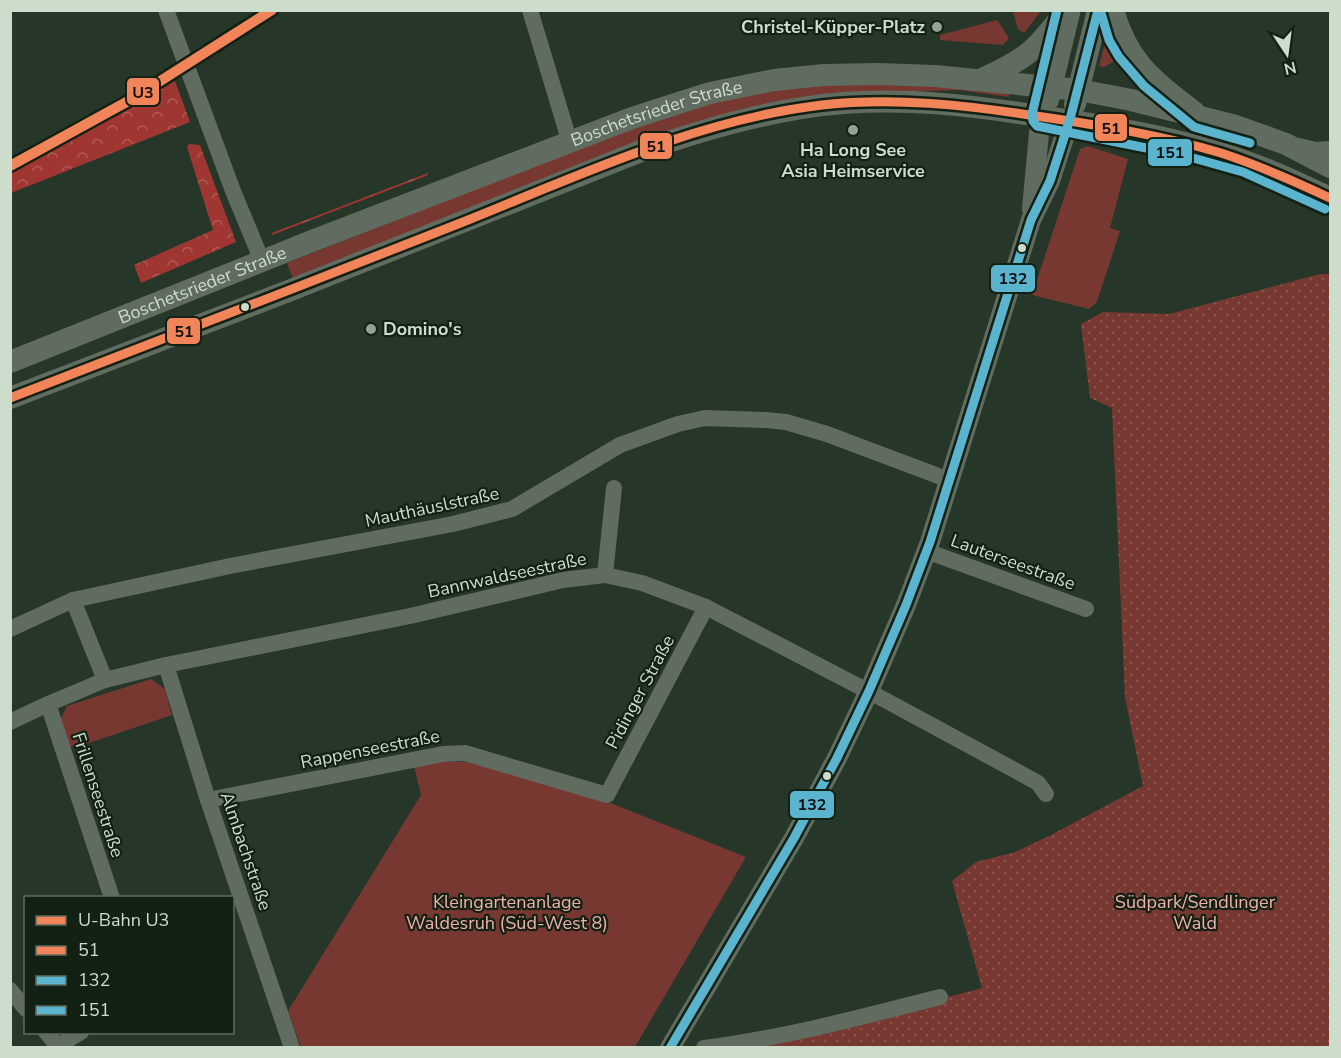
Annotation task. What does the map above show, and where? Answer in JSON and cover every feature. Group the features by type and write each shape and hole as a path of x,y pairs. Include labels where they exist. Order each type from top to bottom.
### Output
{"main road":[{"path":"978,80 1010,67 1032,52 1068,10"},
{"path":"1044,116 1068,10"},
{"path":"1070,120 1098,10"},
{"path":"1113,10 1120,35 1137,62 1200,116"},
{"name":"Boschetsrieder Straße","path":"10,362 262,261 680,101 774,80 824,75 878,74 935,76 1079,90 1200,116 1286,144 1330,167"},
{"path":"774,80 781,93 782,105 778,113"},
{"name":"Boschetsrieder Straße","path":"10,398 291,290 641,151 692,133 778,113 844,103 899,102 962,106 1070,120 1189,144 1247,161 1330,198"}],"street":[{"path":"166,10 233,191 262,261"},
{"path":"530,10 570,142"},
{"path":"1031,220 1039,133 1044,116"},
{"path":"671,1047 794,838 837,758 869,691 926,551 1031,220 1050,181 1070,120"},
{"path":"1286,144 1316,150 1330,149"},
{"name":"Mauthäuslstraße","path":"10,629 73,600 230,566 453,524 512,509 620,445 678,424 705,418 786,422 827,434 949,480"},
{"path":"605,575 614,488"},
{"name":"Lauterseestraße","path":"926,551 1086,609"},
{"name":"Bannwaldseestraße","path":"10,722 105,680 166,665 410,616 563,580 605,575 642,583 706,607 869,691 1038,783 1046,794"},
{"path":"73,600 105,680"},
{"name":"Pidinger Straße","path":"607,795 706,607"},
{"name":"Almbachstraße","path":"166,665 208,800 292,1047"},
{"name":"Frillenseestraße","path":"48,704 112,896"},
{"name":"Rappenseestraße","path":"208,800 443,754 465,753 607,795"},
{"path":"10,990 24,1007"},
{"path":"704,1047 735,1044 860,1018 940,997"},
{"path":"48,1034 58,1047 78,1034"}],"green space":[{"path":"1013,10 1041,11 1024,33 1018,29"},
{"path":"997,20 1009,38 1003,45 940,40 940,35"},
{"path":"1110,23 1124,56 1104,67 1099,66"},
{"path":"881,80 1010,91 1009,97 960,90 827,94 293,279 287,263 608,137 747,92"},
{"path":"175,81 190,122 11,193 11,170"},
{"path":"189,144 200,145 236,242 141,283 134,265 213,230 187,147"},
{"path":"1088,146 1128,159 1110,228 1120,231 1097,302 1089,309 1032,295 1080,149"},
{"path":"428,173 428,175 272,235 272,233"},
{"name":"Südpark/Sendlinger Wald","path":"1320,274 1330,274 1330,1047 722,1048 860,1020 982,988 952,881 976,862 1015,852 1143,786 1125,697 1112,408 1090,398 1081,324 1103,312 1169,314"},
{"path":"151,679 165,689 172,715 86,744 64,748 57,726 67,706"},
{"name":"Kleingartenanlage Waldesruh (Süd-West 8)","path":"442,762 470,762 613,804 746,857 635,1047 301,1047 288,1011 421,795 414,766"}],"metro line":[{"name":"U3","path":"10,166 132,99 272,10"}],"transit line":[{"name":"151","path":"1057,10 1032,114 1037,126 1186,156 1243,172 1325,209"},
{"name":"132","path":"670,1048 794,838 837,758 906,605 930,542 1031,220 1050,181 1070,119 1098,10"},
{"name":"151","path":"1101,13 1109,40 1119,57 1144,86 1194,127 1250,143"},
{"name":"51","path":"10,398 637,152 728,123 775,112 822,105 903,102 1009,112 1083,123 1176,141 1221,153 1330,198"}],"place":[{"name":"Christel-Küpper-Platz","path":"937,27"},
{"name":"Ha Long See Asia Heimservice","path":"853,130"},
{"name":"Domino's","path":"371,329"}]}
